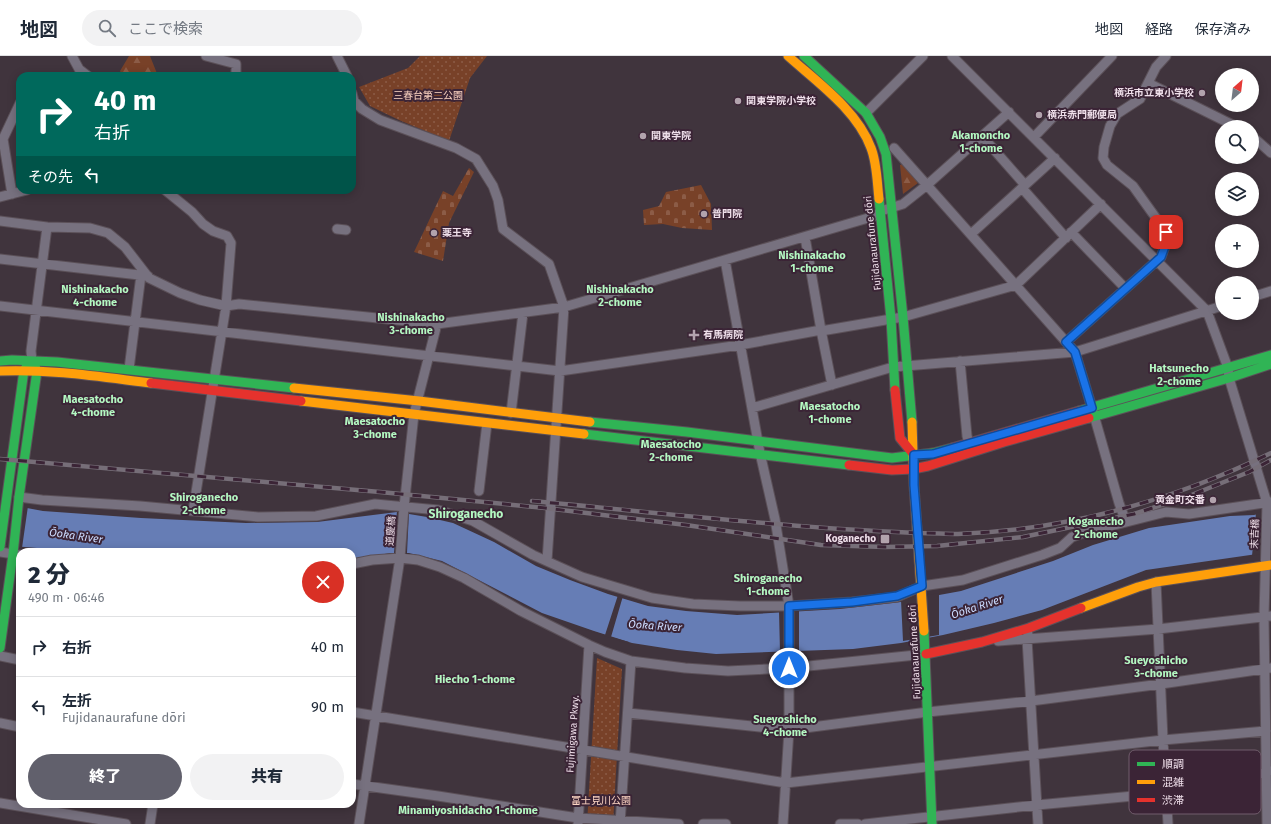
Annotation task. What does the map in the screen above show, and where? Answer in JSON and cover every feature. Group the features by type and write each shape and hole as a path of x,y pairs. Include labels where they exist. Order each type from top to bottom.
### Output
{"main road":[{"name":"Fujidanaurafune dōri","path":"788,56 849,112 858,122 872,149 881,211 900,438 914,455"},
{"name":"Fujidanaurafune dōri","path":"804,56 866,114 880,137 886,154 903,317 914,455 913,469 926,654 932,821"},
{"path":"0,371 37,371 212,390 487,423 760,453 892,470 913,469 928,466 1004,442 1066,425 1093,412 1271,355"},
{"path":"0,361 58,362 129,369 214,380 419,401 557,419 637,426 892,458 933,454 969,443 1229,378 1271,364"},
{"path":"0,548 4,494 24,370 32,361"},
{"path":"17,548 19,497 32,393 37,371 32,361"},
{"path":"0,648 16,560"},
{"path":"926,654 982,642 1029,628 1121,593 1156,582 1268,566"}],"street":[{"path":"72,56 78,69 82,72"},
{"path":"206,56 236,64 236,72"},
{"path":"337,56 345,72"},
{"path":"866,114 923,56"},
{"path":"952,56 1207,311"},
{"path":"1034,137 1112,56"},
{"path":"1066,342 1161,257 1168,238 1166,232 1133,186 1106,165 1103,158 1104,147 1110,126 1116,114 1140,99 1156,67 1166,56"},
{"path":"1148,83 1223,120"},
{"path":"356,102 362,109 380,120 456,148 476,159 493,186 498,200 503,230 549,264 564,307 547,561"},
{"path":"12,194 3,139 16,111"},
{"path":"0,259 144,276 180,293 200,300 226,306 239,304 264,306 437,324 523,313 564,307 875,216 881,211 902,204 927,185 1009,112"},
{"path":"982,136 1023,187 1069,235 1125,288"},
{"path":"1259,142 1271,153"},
{"path":"894,148 1075,352 1119,503 1126,522"},
{"path":"971,234 1055,158"},
{"path":"0,197 16,193"},
{"path":"170,194 213,231 227,236 231,243 226,306 193,511"},
{"path":"0,306 560,371 740,345 903,317 1016,285 1101,204"},
{"path":"0,221 47,228 90,228 108,233 125,247 144,276 135,322 129,369"},
{"path":"32,361 31,351 47,228"},
{"path":"337,229 346,230"},
{"path":"805,237 832,385"},
{"path":"725,260 760,453 775,519 789,608 789,730 783,824"},
{"path":"1259,295 1271,291"},
{"path":"752,408 893,367 1075,352 1215,308"},
{"name":"末吉橋","path":"1207,311 1228,368 1229,378 1269,502 1266,731 1269,772 1267,824"},
{"path":"511,413 523,313"},
{"name":"道慶橋","path":"360,824 401,556 404,509 414,414 419,401 437,324"},
{"path":"960,361 967,436 969,443"},
{"path":"479,491 487,423"},
{"path":"19,497 258,517 316,516 375,504 404,509 438,510 473,521 505,540 582,577 652,598 693,604 789,608 897,596 922,586 963,580 1004,568 1060,548 1072,537 1166,512 1189,514 1269,502"},
{"path":"0,552 16,554"},
{"path":"356,563 401,556 440,567 464,578 521,610 590,645 631,661 684,668 728,671 789,668 926,654"},
{"path":"1156,582 1164,750"},
{"path":"982,642 1158,629 1268,616"},
{"path":"1029,628 1028,639 1038,824"},
{"name":"Fujimigawa Pkwy.","path":"578,821 590,645"},
{"path":"0,656 16,659"},
{"path":"621,822 631,661"},
{"path":"628,713 789,730 928,712 1031,701 1268,668"},
{"path":"356,712 786,783 1163,740 1266,731"},
{"path":"0,724 16,726"},
{"path":"356,785 438,796 578,821 679,824"},
{"path":"865,824 932,821 1037,805 1129,796"},
{"path":"0,802 16,805"},
{"path":"34,808 126,824"},
{"path":"150,824 152,808"},
{"path":"1167,814 1168,824"},
{"path":"703,824 726,824"},
{"path":"840,824 858,824"}],"green space":[{"path":"129,56 150,56 156,72 121,72"},
{"name":"三春台第二公園","path":"420,56 487,56 470,78 449,141 370,106 359,87 408,68"},
{"path":"903,164 918,183 903,194 900,165"},
{"path":"469,168 474,172 449,223 443,261 414,252 443,191 453,196"},
{"path":"701,185 711,204 712,230 682,228 663,224 644,225 643,210 659,206 666,192"},
{"name":"富士見川公園","path":"597,658 622,669 613,824 587,824"}],"water":[{"name":"Ōoka River","path":"0,503 43,511 141,518 246,523 317,522 397,512 453,523 494,542 536,566 608,594 648,606 737,615 840,609 901,602 961,591 1053,561 1093,545 1149,528 1230,516 1254,515 1271,511 1271,552 1146,570 1042,610 943,635 901,643 853,649 716,654 632,643 594,631 542,613 442,561 409,553 390,553 356,559 356,548 37,548 0,545"}],"pier":[{"path":"0,502 28,506 22,548 0,545"},
{"path":"1271,509 1271,552 1252,556 1256,513"},
{"path":"397,510 409,512 407,553 394,553"},
{"path":"939,593 939,635 903,641 901,600"},
{"path":"618,595 623,596 611,637 629,642 629,644 585,630 605,635"},
{"path":"779,611 799,611 799,652 780,652"}],"railway":[{"path":"532,501 826,528 885,532 958,534 1039,526 1119,510 1196,485 1271,453"},
{"path":"0,459 545,508 686,525 821,545 885,547 937,546 1023,537 1134,514 1189,496 1249,472 1271,460"}],"traffic: fast":[{"path":"804,56 866,113 880,137 886,154 912,422"},
{"path":"879,199 891,319 895,390"},
{"path":"1079,411 1271,355"},
{"path":"0,361 12,360 57,362 294,388"},
{"path":"0,547 24,370 29,364"},
{"path":"0,648 37,371 34,364"},
{"path":"1089,418 1229,378 1271,364"},
{"path":"590,422 687,432 892,458 933,453 952,448"},
{"path":"584,434 849,465"},
{"path":"924,631 932,824"}],"traffic: slow":[{"path":"788,56 846,109 865,134 874,160 879,199"},
{"path":"0,371 57,372 151,383"},
{"path":"294,388 419,401 590,422"},
{"path":"301,401 584,434"},
{"path":"912,422 914,485 924,631"},
{"path":"1081,608 1156,582 1271,565"}],"traffic: jam":[{"path":"151,383 301,401"},
{"path":"895,390 900,438 914,455"},
{"path":"952,448 1079,411"},
{"path":"849,465 892,470 913,469 928,466 1004,442 1089,418"},
{"path":"926,654 982,642 1029,628 1081,608"}],"place":[{"name":"横浜市立東小学校","path":"1202,93"},
{"name":"関東学院小学校","path":"738,101"},
{"name":"横浜赤門郵便局","path":"1039,115"},
{"name":"関東学院","path":"643,136"},
{"name":"普門院","path":"704,214"},
{"name":"薬王寺","path":"434,233"},
{"name":"有馬病院","path":"694,335"},
{"name":"黄金町交番","path":"1213,500"},
{"name":"Koganecho","path":"885,539"}],"district":[{"name":"Akamoncho 1-chome","path":"981,141"},
{"name":"Nishinakacho 1-chome","path":"812,261"},
{"name":"Nishinakacho 4-chome","path":"95,295"},
{"name":"Nishinakacho 2-chome","path":"620,295"},
{"name":"Nishinakacho 3-chome","path":"411,323"},
{"name":"Hatsunecho 2-chome","path":"1179,374"},
{"name":"Maesatocho 4-chome","path":"93,405"},
{"name":"Maesatocho 1-chome","path":"830,412"},
{"name":"Maesatocho 3-chome","path":"375,427"},
{"name":"Maesatocho 2-chome","path":"671,450"},
{"name":"Shiroganecho 2-chome","path":"204,503"},
{"name":"Shiroganecho","path":"466,514"},
{"name":"Koganecho 2-chome","path":"1096,527"},
{"name":"Shiroganecho 1-chome","path":"768,584"},
{"name":"Sueyoshicho 3-chome","path":"1156,666"},
{"name":"Hiecho 1-chome","path":"475,679"},
{"name":"Sueyoshicho 4-chome","path":"785,725"},
{"name":"Minamiyoshidacho 1-chome","path":"468,810"}],"route":[{"path":"789,668 789,606 852,602 897,596 922,586 913,469 914,455 933,454 1092,408 1075,352 1066,342 1161,257 1168,238 1166,232"}]}
